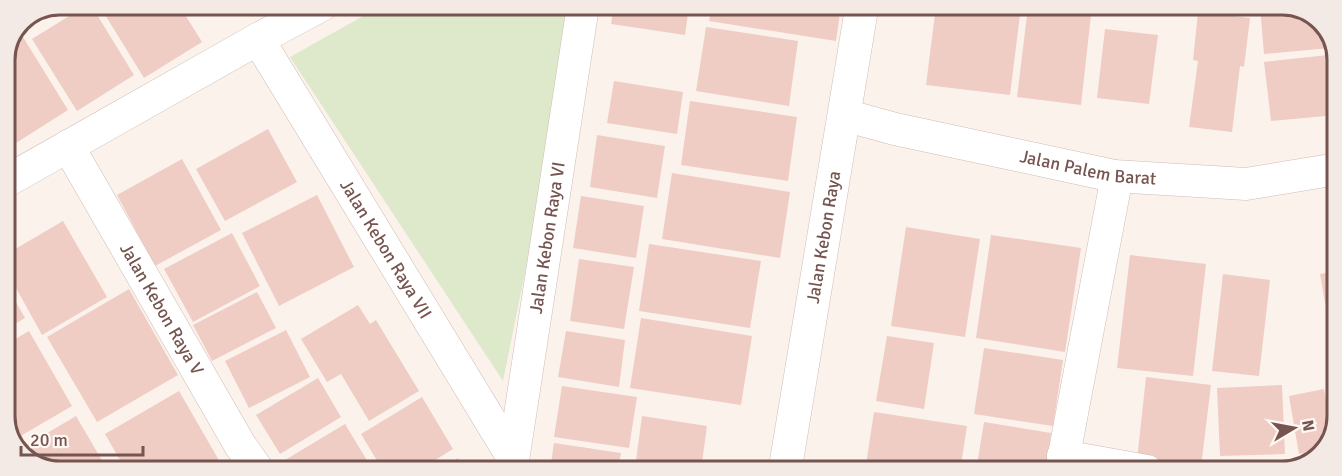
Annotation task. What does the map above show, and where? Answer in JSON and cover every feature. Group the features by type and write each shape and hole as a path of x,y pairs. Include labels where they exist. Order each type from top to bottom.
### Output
{"street":[{"path":"15,176 303,15"},
{"name":"Jalan Kebon Raya VI","path":"512,461 582,15"},
{"name":"Jalan Kebon Raya","path":"786,461 861,15"},
{"name":"Jalan Kebon Raya VII","path":"258,39 510,461"},
{"name":"Jalan Palem Barat","path":"844,115 895,129 1114,176 1246,184 1327,170"},
{"name":"Jalan Kebon Raya V","path":"68,146 251,461"},
{"path":"1063,461 1114,192 1114,176"}],"green space":[{"path":"365,15 577,15 503,381 290,57"}],"building":[{"path":"71,15 97,15 134,75 77,111 32,39"},
{"path":"105,15 185,15 202,42 144,78"},
{"path":"612,15 688,15 685,35 611,24"},
{"path":"710,15 840,15 836,41 709,21"},
{"path":"935,15 1020,15 1010,95 926,85"},
{"path":"1027,15 1091,15 1081,105 1017,97"},
{"path":"1198,15 1250,18 1244,67 1240,66 1232,132 1189,127 1198,61 1193,60"},
{"path":"1261,15 1297,17 1310,24 1318,32 1326,48 1264,54"},
{"path":"706,27 798,41 789,106 696,91"},
{"path":"1105,29 1158,35 1149,104 1097,98"},
{"path":"23,37 68,110 15,144 15,60"},
{"path":"1327,55 1327,116 1271,121 1264,62"},
{"path":"614,81 683,92 677,134 607,123"},
{"path":"690,101 797,117 788,181 681,165"},
{"path":"268,129 297,182 225,221 196,169"},
{"path":"597,135 665,146 657,198 590,187"},
{"path":"182,159 221,230 155,266 117,195"},
{"path":"672,173 790,192 780,258 662,239"},
{"path":"317,195 354,267 279,306 242,233"},
{"path":"581,196 644,206 636,258 573,248"},
{"path":"63,221 107,297 42,335 15,286 15,249"},
{"path":"906,227 980,239 965,337 891,326"},
{"path":"232,233 260,286 193,322 164,269"},
{"path":"991,235 1081,248 1065,352 976,338"},
{"path":"649,244 761,261 750,328 639,311"},
{"path":"1130,255 1206,264 1193,376 1117,368"},
{"path":"579,259 634,267 624,329 570,321"},
{"path":"1327,273 1327,314 1320,274"},
{"path":"1223,274 1270,280 1259,376 1212,371"},
{"path":"129,289 178,375 97,422 47,337"},
{"path":"257,292 276,328 212,361 193,325"},
{"path":"15,300 25,318 15,324"},
{"path":"358,305 370,324 376,320 419,391 369,421 341,374 327,382 301,339"},
{"path":"641,318 752,336 741,405 630,388"},
{"path":"286,330 310,377 249,408 225,361"},
{"path":"29,331 72,406 20,436 15,419 15,339"},
{"path":"566,331 625,340 619,387 558,377"},
{"path":"887,336 934,343 924,409 876,401"},
{"path":"984,348 1063,360 1053,426 974,414"},
{"path":"1146,377 1211,385 1202,461 1137,460"},
{"path":"318,378 341,417 280,454 256,415"},
{"path":"1282,385 1285,454 1220,456 1217,388"},
{"path":"562,386 637,397 629,448 554,437"},
{"path":"1324,389 1327,405 1325,431 1318,444 1310,452 1299,454 1289,396"},
{"path":"179,391 219,461 120,461 105,434"},
{"path":"422,397 453,449 434,461 377,461 361,434"},
{"path":"874,412 967,426 962,461 867,461"},
{"path":"76,416 102,461 45,459 26,446"},
{"path":"642,416 707,426 702,461 636,460"},
{"path":"984,422 1051,433 1047,461 978,461"},
{"path":"345,424 367,461 283,461"},
{"path":"554,443 621,453 620,461 551,461"}]}
